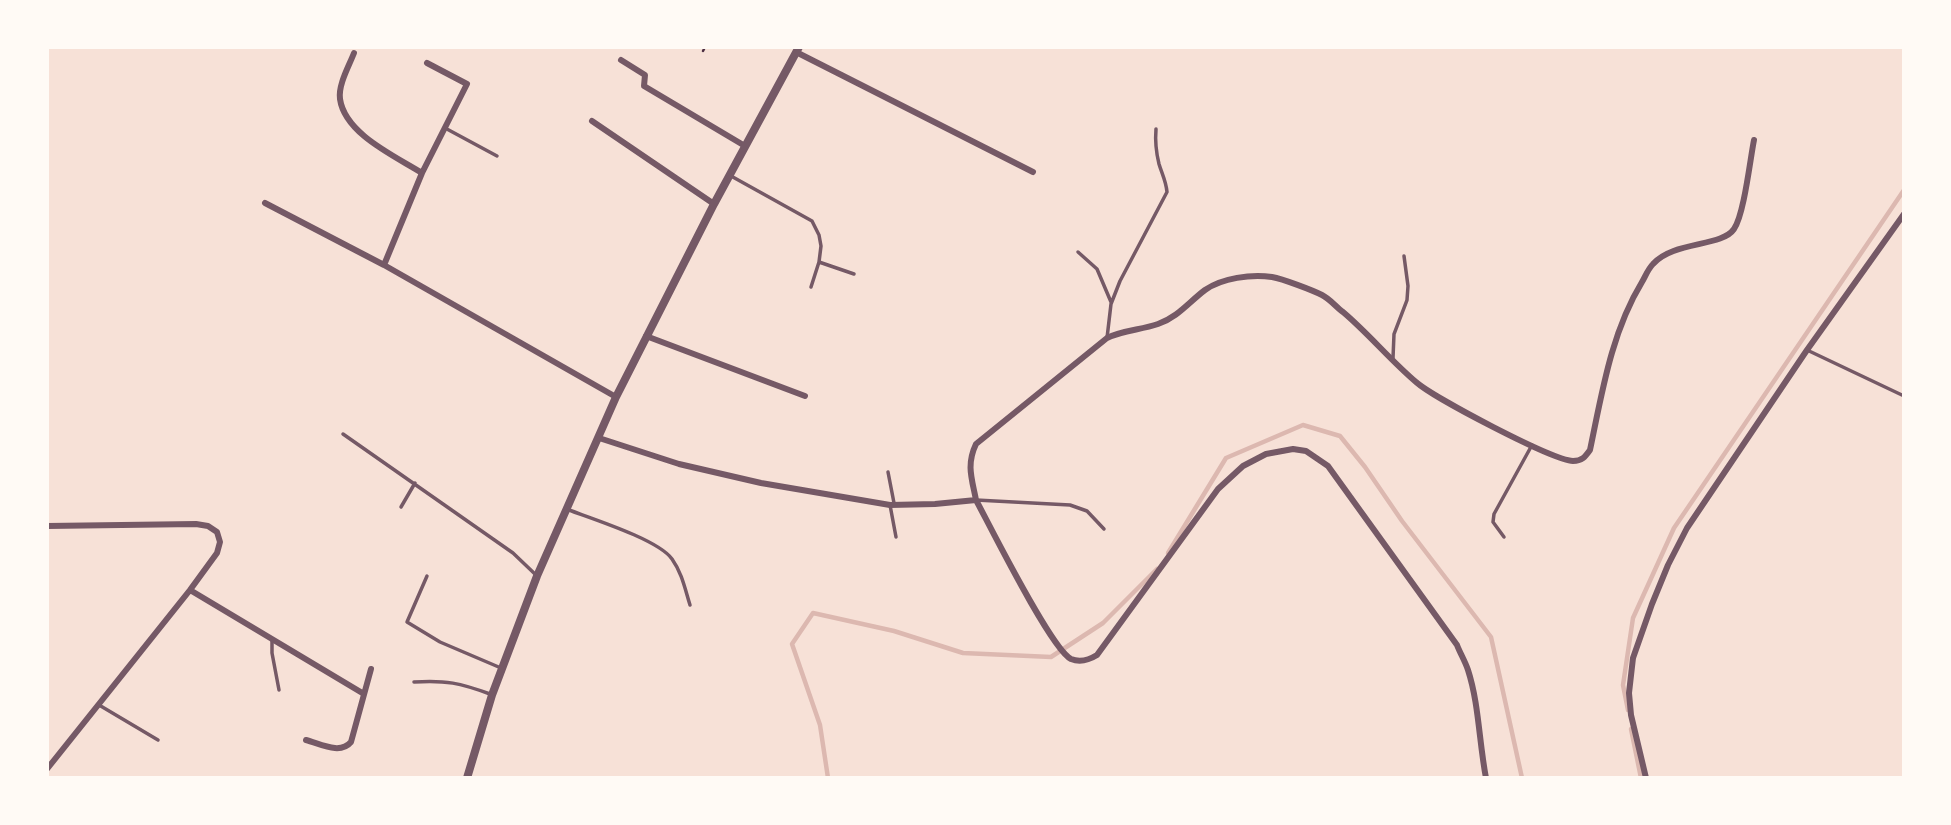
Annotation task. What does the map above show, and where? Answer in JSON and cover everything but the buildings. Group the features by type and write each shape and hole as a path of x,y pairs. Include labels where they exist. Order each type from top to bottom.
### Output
{"street":[{"path":"467,778 492,695 537,576 616,397 713,204 798,50 1033,172"},
{"path":"354,53 341,87 340,99 344,111 355,129 368,140 422,173"},
{"path":"621,60 645,75 644,86 745,146"},
{"path":"384,265 422,173 467,84 428,63"},
{"path":"592,121 713,204"},
{"path":"1486,778 1474,692 1457,645 1328,466 1306,451 1293,449 1266,453 1243,466 1218,489 1097,654 1089,660 1077,661 1068,658 1051,636 976,499 970,470 970,456 975,444 1107,338 1119,332 1158,324 1181,313 1207,289 1224,281 1243,277 1272,277 1324,296 1433,395 1561,458 1574,461 1584,458 1590,450 1615,340 1631,299 1653,264 1665,255 1679,248 1726,236 1734,230 1740,218 1754,140"},
{"path":"265,203 384,265 616,397"},
{"path":"1646,778 1631,716 1629,693 1633,658 1668,565 1687,528 1807,350 1904,214"},
{"path":"646,336 806,396"},
{"path":"599,438 679,464 749,480 892,505 976,499"},
{"path":"47,526 196,524 208,526 218,533 220,542 217,553 190,590 47,769"},
{"path":"190,590 363,694"},
{"path":"306,740 340,750 346,748 351,742 371,669"}],"lane":[{"path":"445,128 497,156"},
{"path":"1107,338 1111,304 1120,281 1167,191 1167,181 1159,164 1155,145 1156,129"},
{"path":"729,175 812,221 821,246 811,287"},
{"path":"1078,252 1097,269 1111,304"},
{"path":"1392,360 1394,334 1407,300 1404,257"},
{"path":"819,262 854,274"},
{"path":"1807,350 1904,396"},
{"path":"343,434 513,553 537,576"},
{"path":"1504,537 1493,522 1494,514 1532,445"},
{"path":"888,472 896,537"},
{"path":"401,507 415,483"},
{"path":"976,499 1070,505 1087,511 1104,529"},
{"path":"567,509 659,546 671,556 680,571 690,605"},
{"path":"427,576 407,622 440,642 503,669"},
{"path":"271,639 279,690"},
{"path":"414,682 459,683 492,695"},
{"path":"99,704 158,740"}],"waterway":[{"path":"1628,710 1623,685 1633,618 1674,528 1904,190"},
{"path":"1168,553 1226,458 1303,425 1340,436 1491,637 1522,778"},
{"path":"828,778 820,725 792,644 813,613 894,631 963,653 1051,657 1103,623 1157,569"},
{"path":"1631,729 1641,778"}]}
